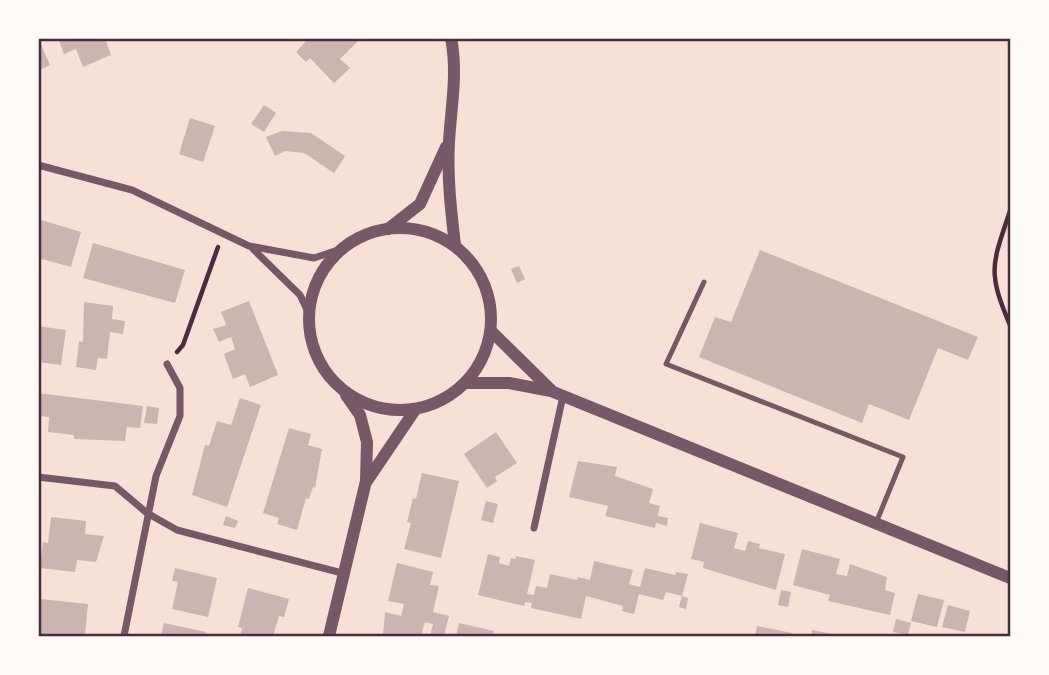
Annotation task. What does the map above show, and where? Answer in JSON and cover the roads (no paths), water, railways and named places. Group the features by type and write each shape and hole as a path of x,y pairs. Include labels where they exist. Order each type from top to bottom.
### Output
{"street":[{"path":"451,38 455,100 449,140 455,245"},
{"path":"388,229 420,204 449,140"},
{"path":"38,165 132,190 249,246 274,266 300,295 309,314 316,355 360,415 367,442 366,481 329,636"},
{"path":"249,246 314,258 341,249 363,236 388,229 411,228 434,234 455,245 472,263 485,284 492,307 492,332 483,360 466,383 451,396 415,410 376,407 363,403 341,389"},
{"path":"309,314 319,279 341,249"},
{"path":"492,332 557,393"},
{"path":"124,636 156,476 180,416 180,388 167,363"},
{"path":"466,383 509,383 557,393 1010,578"},
{"path":"534,528 557,393"},
{"path":"366,481 415,410"},
{"path":"38,477 115,486 147,513 177,530 342,573"}],"lane":[{"path":"704,282 666,364 903,457 876,523"}]}
